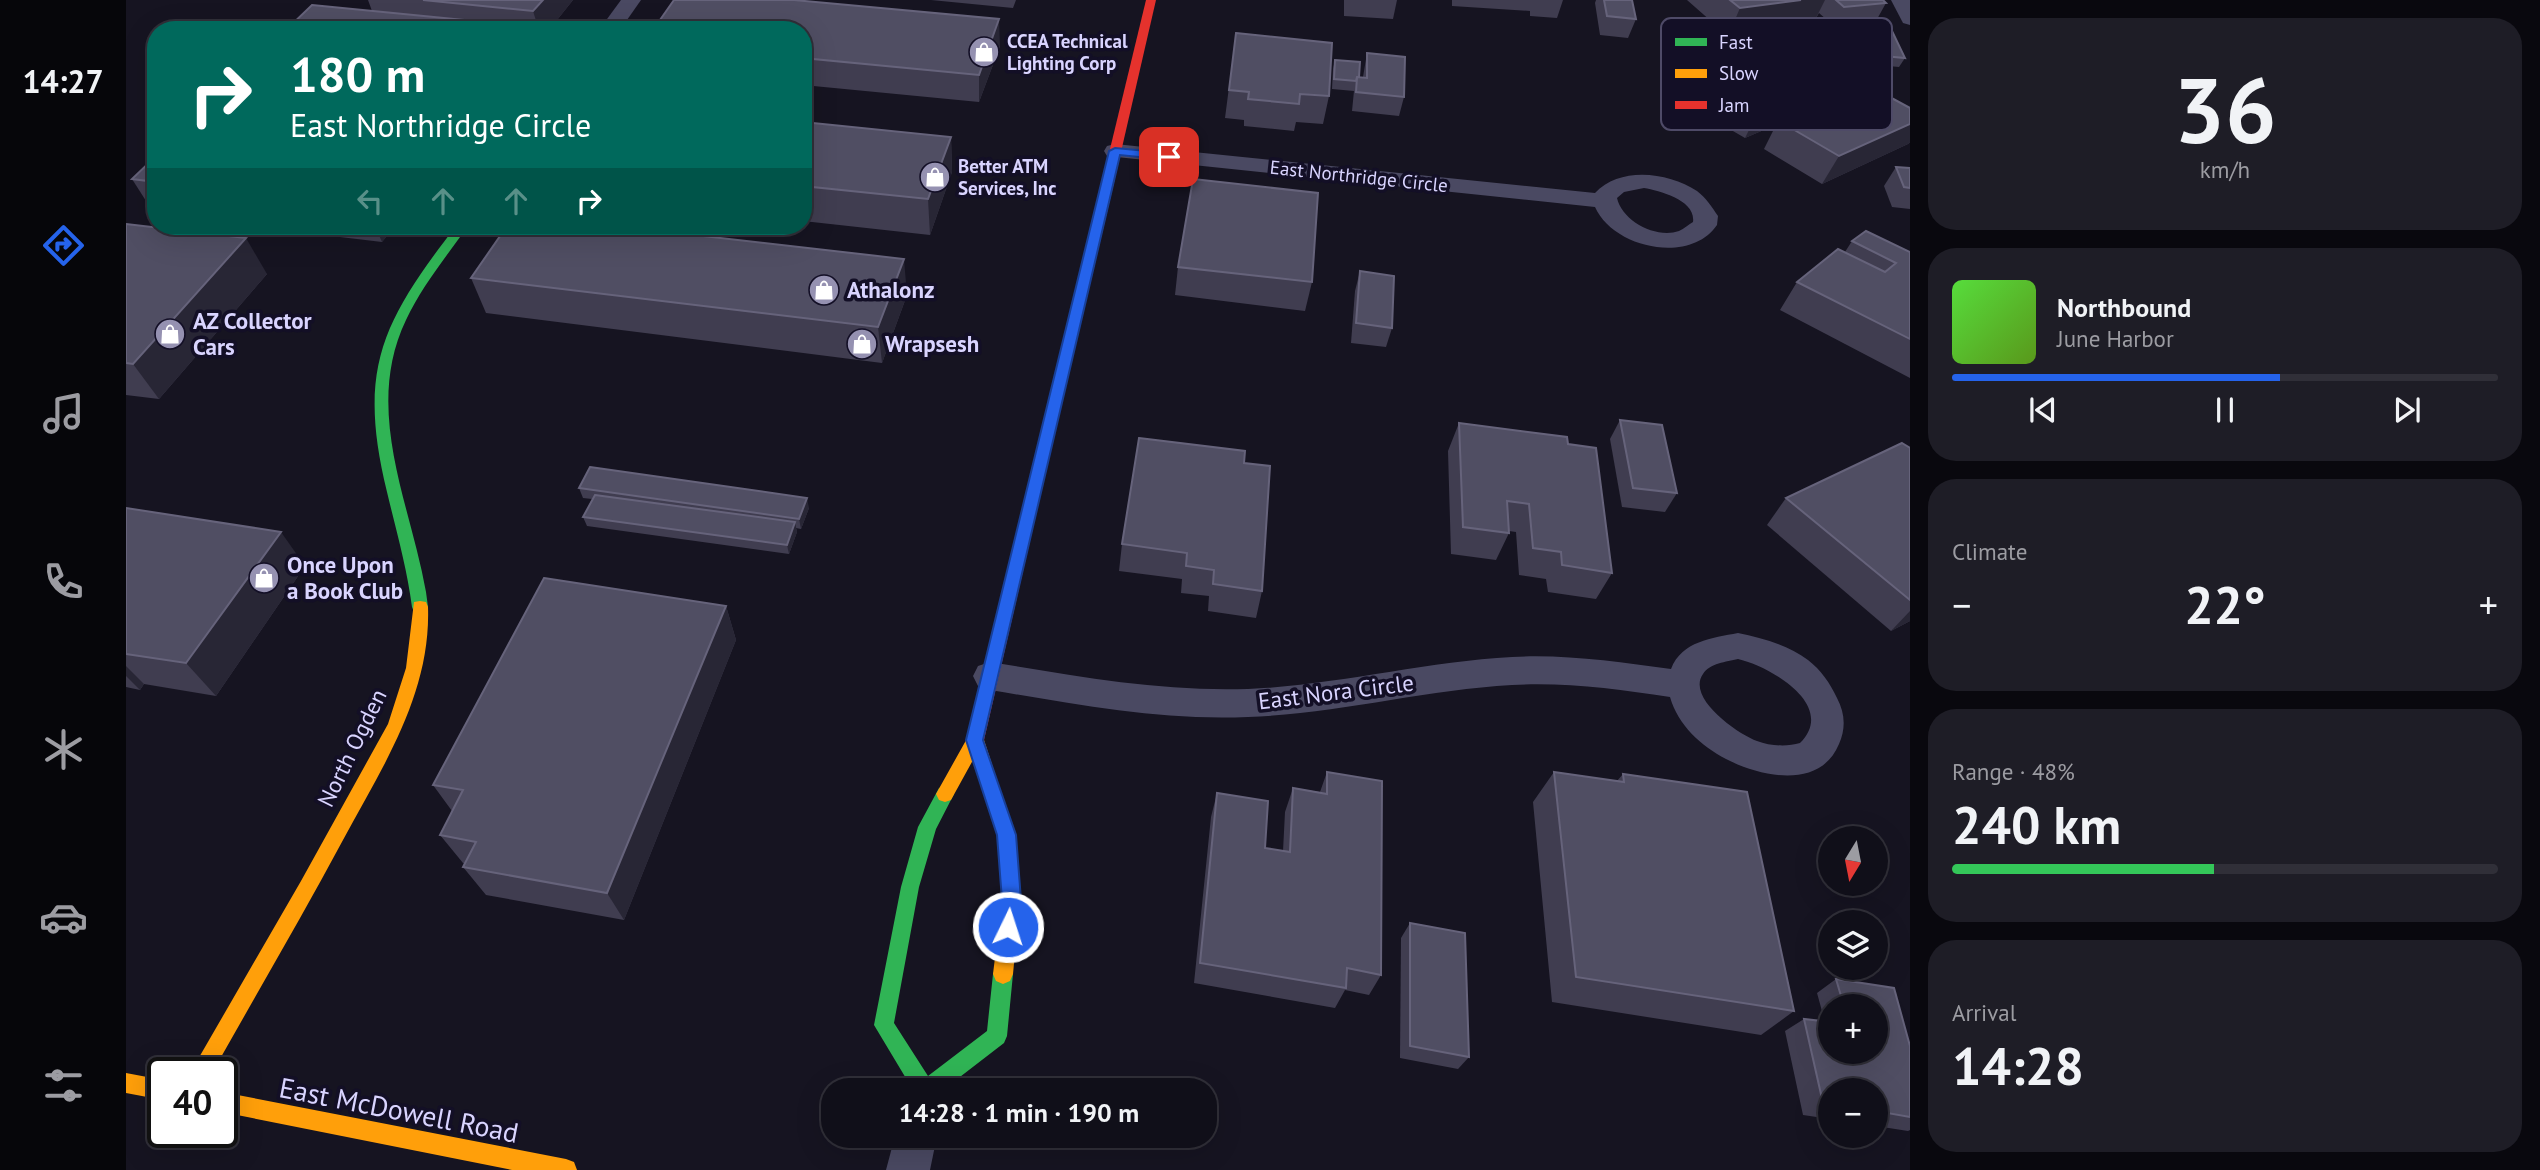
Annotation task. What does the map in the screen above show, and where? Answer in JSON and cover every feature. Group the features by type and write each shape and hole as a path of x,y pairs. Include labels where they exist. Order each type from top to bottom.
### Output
{"street":[{"path":"616,21 631,0"},
{"path":"918,1078 884,1025 910,887 927,827 975,740 1151,0"},
{"path":"1901,0 1910,19"},
{"name":"East Northridge Circle","path":"1115,151 1603,201"},
{"name":"North Ogden","path":"209,1057 353,806 405,703 421,622 414,560 382,435 379,399 382,363 395,327 424,276 455,235"},
{"name":"East Nora Circle","path":"990,676 1161,704 1251,703 1342,694 1510,671 1575,670 1684,685"},
{"path":"942,1078 997,1036 1011,900 1006,835 975,740"},
{"path":"126,1083 147,1087"},
{"name":"East McDowell Road","path":"238,1105 566,1170"},
{"path":"908,1170 913,1148"}],"building":[{"path":"423,0 543,0 533,11"},
{"path":"674,0 794,0 999,19 979,75 812,59 812,21 659,21"},
{"path":"1604,0 1632,0 1636,19 1607,16"},
{"path":"1730,0 1801,0 1740,8"},
{"path":"1836,0 1883,0 1886,3 1844,7"},
{"path":"312,5 475,21 295,21"},
{"path":"1892,31 1905,58 1892,57"},
{"path":"1236,33 1332,43 1329,96 1300,94 1299,104 1248,99 1249,92 1229,90"},
{"path":"1367,53 1405,57 1404,97 1356,92 1357,77 1367,78"},
{"path":"1335,60 1360,62 1359,77 1356,81 1334,79"},
{"path":"1892,98 1910,108 1910,124 1839,156 1794,130 1892,130"},
{"path":"812,123 951,137 928,199 812,187"},
{"path":"147,165 147,181 132,179"},
{"path":"1896,167 1910,168 1910,188 1904,187"},
{"path":"1193,179 1318,193 1312,282 1178,267"},
{"path":"126,224 147,226 147,235 220,235 246,238 133,364 126,363"},
{"path":"1866,231 1910,252 1910,339 1797,282 1838,249 1885,272 1896,263 1852,241"},
{"path":"501,235 695,235 904,259 878,327 471,278"},
{"path":"1360,271 1394,276 1392,328 1356,323"},
{"path":"1620,420 1662,425 1677,493 1633,488"},
{"path":"1459,423 1567,437 1568,444 1596,448 1612,573 1562,565 1561,552 1533,548 1529,504 1507,501 1509,533 1463,527"},
{"path":"1139,438 1245,451 1244,463 1270,466 1262,591 1213,584 1214,570 1186,566 1187,553 1122,544"},
{"path":"1902,443 1910,448 1910,600 1786,498"},
{"path":"590,467 807,498 799,519 579,488"},
{"path":"595,495 795,522 787,545 583,517"},
{"path":"126,508 281,532 186,663 126,654"},
{"path":"544,578 726,606 607,893 463,867 476,842 440,835 463,790 433,785"},
{"path":"1327,772 1382,781 1381,975 1347,968 1346,988 1200,963 1217,793 1268,801 1265,848 1290,852 1293,788 1327,794"},
{"path":"1554,772 1624,782 1623,774 1747,792 1794,1011 1576,977"},
{"path":"1410,923 1465,933 1469,1057 1410,1046"},
{"path":"1836,980 1894,988 1910,1046 1910,1117 1888,1113 1888,1078 1818,1078 1818,1081 1804,1019 1818,1021 1818,1064 1888,1064 1888,994 1840,994"}],"traffic: fast":[{"path":"420,607 413,563 384,449 380,412 381,380 388,349 399,320 415,291 455,235"},
{"path":"917,1078 884,1025 910,887 927,827 945,794"},
{"path":"943,1078 997,1036 1003,974"}],"traffic: slow":[{"path":"1043,454 1109,178"},
{"path":"209,1057 308,887 395,727 415,668 420,637 420,607"},
{"path":"945,794 975,740 1006,835 1011,900 1003,974"},
{"path":"126,1083 147,1087"},
{"path":"238,1105 566,1170"}],"traffic: jam":[{"path":"1109,178 1151,0"},
{"path":"975,740 1043,454"}],"place":[{"name":"CCEA Technical Lighting Corp","path":"984,52"},
{"name":"Better ATM Services, Inc","path":"935,177"},
{"name":"Athalonz","path":"824,290"},
{"name":"AZ Collector Cars","path":"170,334"},
{"name":"Wrapsesh","path":"862,344"},
{"name":"Once Upon a Book Club","path":"264,578"}],"route":[{"path":"1008,927 1011,900 1006,835 975,740 1115,151 1169,157"}]}
